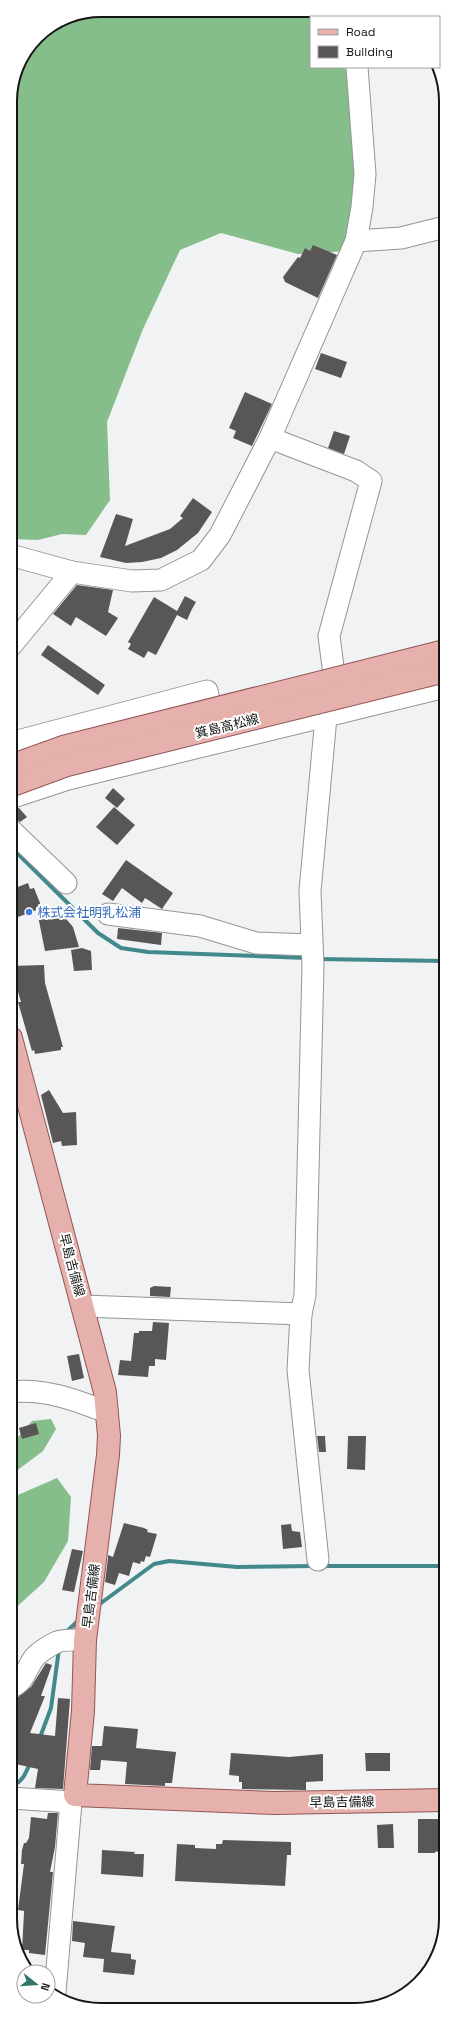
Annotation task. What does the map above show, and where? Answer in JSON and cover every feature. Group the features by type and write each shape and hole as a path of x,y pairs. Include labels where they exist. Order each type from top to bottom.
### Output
{"main road":[{"name":"箕島高松線","path":"17,763 63,747 439,653"},
{"name":"箕島高松線","path":"17,783 67,765 439,672"},
{"name":"早島吉備線","path":"17,1064 105,1392 108,1455 90,1602 74,1637 83,1712 73,1799 274,1803 439,1800"}],"street":[{"path":"17,557 72,572 132,581 161,580 200,560 220,535 270,438 356,241 362,206 365,174 357,68"},
{"path":"356,241 401,238 439,228"},
{"path":"270,438 356,471 371,481 329,636 335,682 326,717 310,891 313,955 305,1295 301,1314 298,1370 318,1560"},
{"path":"17,639 72,572"},
{"path":"17,796 68,779 439,689"},
{"path":"17,742 207,691 218,743"},
{"path":"17,836 66,883"},
{"path":"108,914 200,926 256,943 313,955"},
{"path":"83,1306 301,1314"},
{"path":"17,1391 27,1390 44,1392 106,1412"},
{"path":"17,1685 21,1681 34,1657 74,1637"},
{"path":"17,1798 73,1799 56,1981"}],"green space":[{"path":"96,17 310,17 310,68 345,68 353,110 358,172 347,251 298,254 221,233 180,250 143,329 107,422 110,500 86,535 62,534 38,540 17,539 17,96 23,69 34,50 59,28 69,23"},
{"path":"51,1419 56,1429 43,1451 17,1470 17,1438 32,1421"},
{"path":"57,1478 71,1497 68,1541 44,1582 17,1607 17,1495"}],"building":[{"path":"313,245 337,255 318,298 285,282 283,277 298,257 300,258 305,248 310,251"},
{"path":"321,353 347,362 341,378 315,369"},
{"path":"245,392 272,404 252,446 233,438 236,431 229,428"},
{"path":"334,431 350,436 344,454 328,448"},
{"path":"193,498 212,512 198,533 177,550 161,558 142,562 126,563 100,557 116,514 133,519 125,546 170,529 183,518 180,516"},
{"path":"77,585 113,590 108,612 118,618 106,636 76,617 71,626 53,614"},
{"path":"185,596 196,602 187,620 177,615 156,655 148,651 144,658 128,649 131,644 128,642 154,597 177,611"},
{"path":"48,645 105,685 98,695 41,655"},
{"path":"113,788 125,799 117,808 105,798"},
{"path":"114,807 135,825 117,845 96,827"},
{"path":"17,808 19,808 27,817 20,822 17,820"},
{"path":"126,860 173,893 162,909 145,898 142,903 122,888 113,901 102,894"},
{"path":"28,883 30,889 34,888 42,908 17,917 17,887"},
{"path":"56,907 73,927 79,947 45,951 37,911"},
{"path":"118,928 162,933 161,945 117,939"},
{"path":"82,948 91,951 92,970 74,971 71,950"},
{"path":"44,965 45,983 63,1047 61,1047 61,1050 35,1054 34,1050 32,1051 18,1002 21,1002 17,988 17,966"},
{"path":"49,1090 63,1113 76,1112 77,1145 62,1146 61,1141 53,1143 41,1095"},
{"path":"154,1286 171,1287 170,1297 150,1296 150,1288"},
{"path":"153,1322 169,1323 166,1360 155,1359 155,1366 149,1366 148,1377 118,1375 120,1360 131,1361 134,1333 139,1333 139,1331 152,1331"},
{"path":"79,1354 84,1378 72,1381 67,1356"},
{"path":"36,1423 39,1434 22,1439 19,1428"},
{"path":"317,1436 325,1436 326,1452 319,1452"},
{"path":"348,1436 366,1436 365,1470 347,1469"},
{"path":"124,1523 144,1528 148,1530 147,1532 157,1534 150,1557 146,1556 144,1562 141,1561 140,1564 133,1562 129,1576 119,1573 115,1585 105,1582 108,1555 113,1557"},
{"path":"291,1524 292,1531 300,1532 302,1547 283,1549 281,1525"},
{"path":"72,1549 83,1551 74,1592 62,1590"},
{"path":"46,1663 52,1665 41,1696 45,1696 30,1733 55,1736 58,1698 70,1699 63,1789 35,1788 38,1769 17,1764 17,1699 31,1687"},
{"path":"104,1726 138,1729 136,1748 176,1752 172,1783 165,1783 165,1786 125,1784 127,1762 101,1760 100,1770 90,1770 92,1746 102,1746"},
{"path":"231,1753 289,1757 323,1754 323,1781 306,1782 306,1790 242,1789 242,1782 239,1782 239,1776 229,1775"},
{"path":"365,1753 390,1753 390,1771 366,1771"},
{"path":"48,1813 58,1813 55,1847 50,1872 53,1872 45,1955 29,1953 29,1950 23,1950 24,1911 18,1910 24,1864 21,1864 22,1850 24,1843 26,1843 29,1838 31,1817 47,1819"},
{"path":"418,1819 438,1819 439,1851 435,1853 418,1853"},
{"path":"393,1824 394,1848 378,1848 377,1825"},
{"path":"223,1840 291,1842 291,1855 287,1855 285,1886 175,1881 177,1844 195,1845 195,1848 216,1849 216,1844 222,1844"},
{"path":"102,1850 144,1854 143,1877 101,1874"},
{"path":"73,1921 115,1926 111,1952 131,1954 131,1959 136,1960 134,1975 103,1972 104,1959 83,1957 85,1943 72,1941"}],"waterway":[{"path":"17,853 98,933 121,948 148,952 307,958"},
{"path":"318,959 439,961"},
{"path":"97,1606 154,1564 169,1561 237,1567 313,1566"},
{"path":"322,1566 439,1566"},
{"path":"65,1633 80,1619"},
{"path":"39,1740 51,1708 59,1649"},
{"path":"17,1784 25,1774 30,1763"}],"place":[{"name":"株式会社明乳松浦","path":"29,912"}]}
